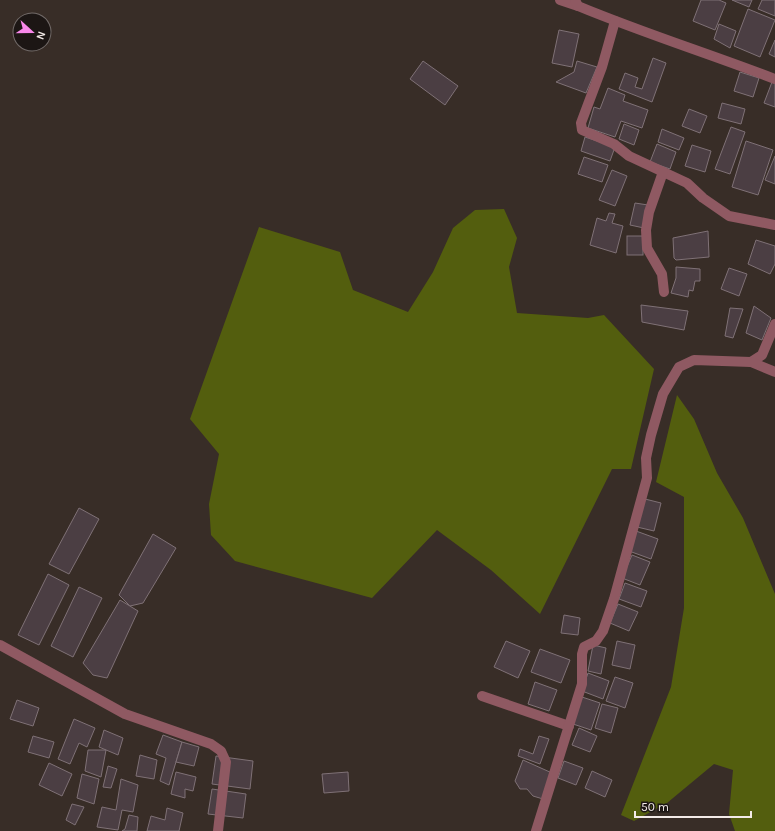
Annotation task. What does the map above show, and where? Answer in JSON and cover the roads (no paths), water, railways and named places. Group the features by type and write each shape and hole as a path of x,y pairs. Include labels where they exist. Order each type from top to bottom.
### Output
{"street":[{"path":"560,0 577,3 615,21 775,79"},
{"path":"615,21 602,67 580,128 589,134 614,144 629,156 687,183 703,198 729,216 775,225"},
{"path":"663,172 649,212 646,230 647,248 662,274 664,292"},
{"path":"751,362 762,355 775,324"},
{"path":"536,831 582,684 582,654 584,647 596,641 603,631 614,598 647,478 646,458 663,394 679,367 690,361 751,362 775,372"},
{"path":"0,645 125,714 211,744 221,751 226,762 218,831"},
{"path":"482,696 569,726"}]}
